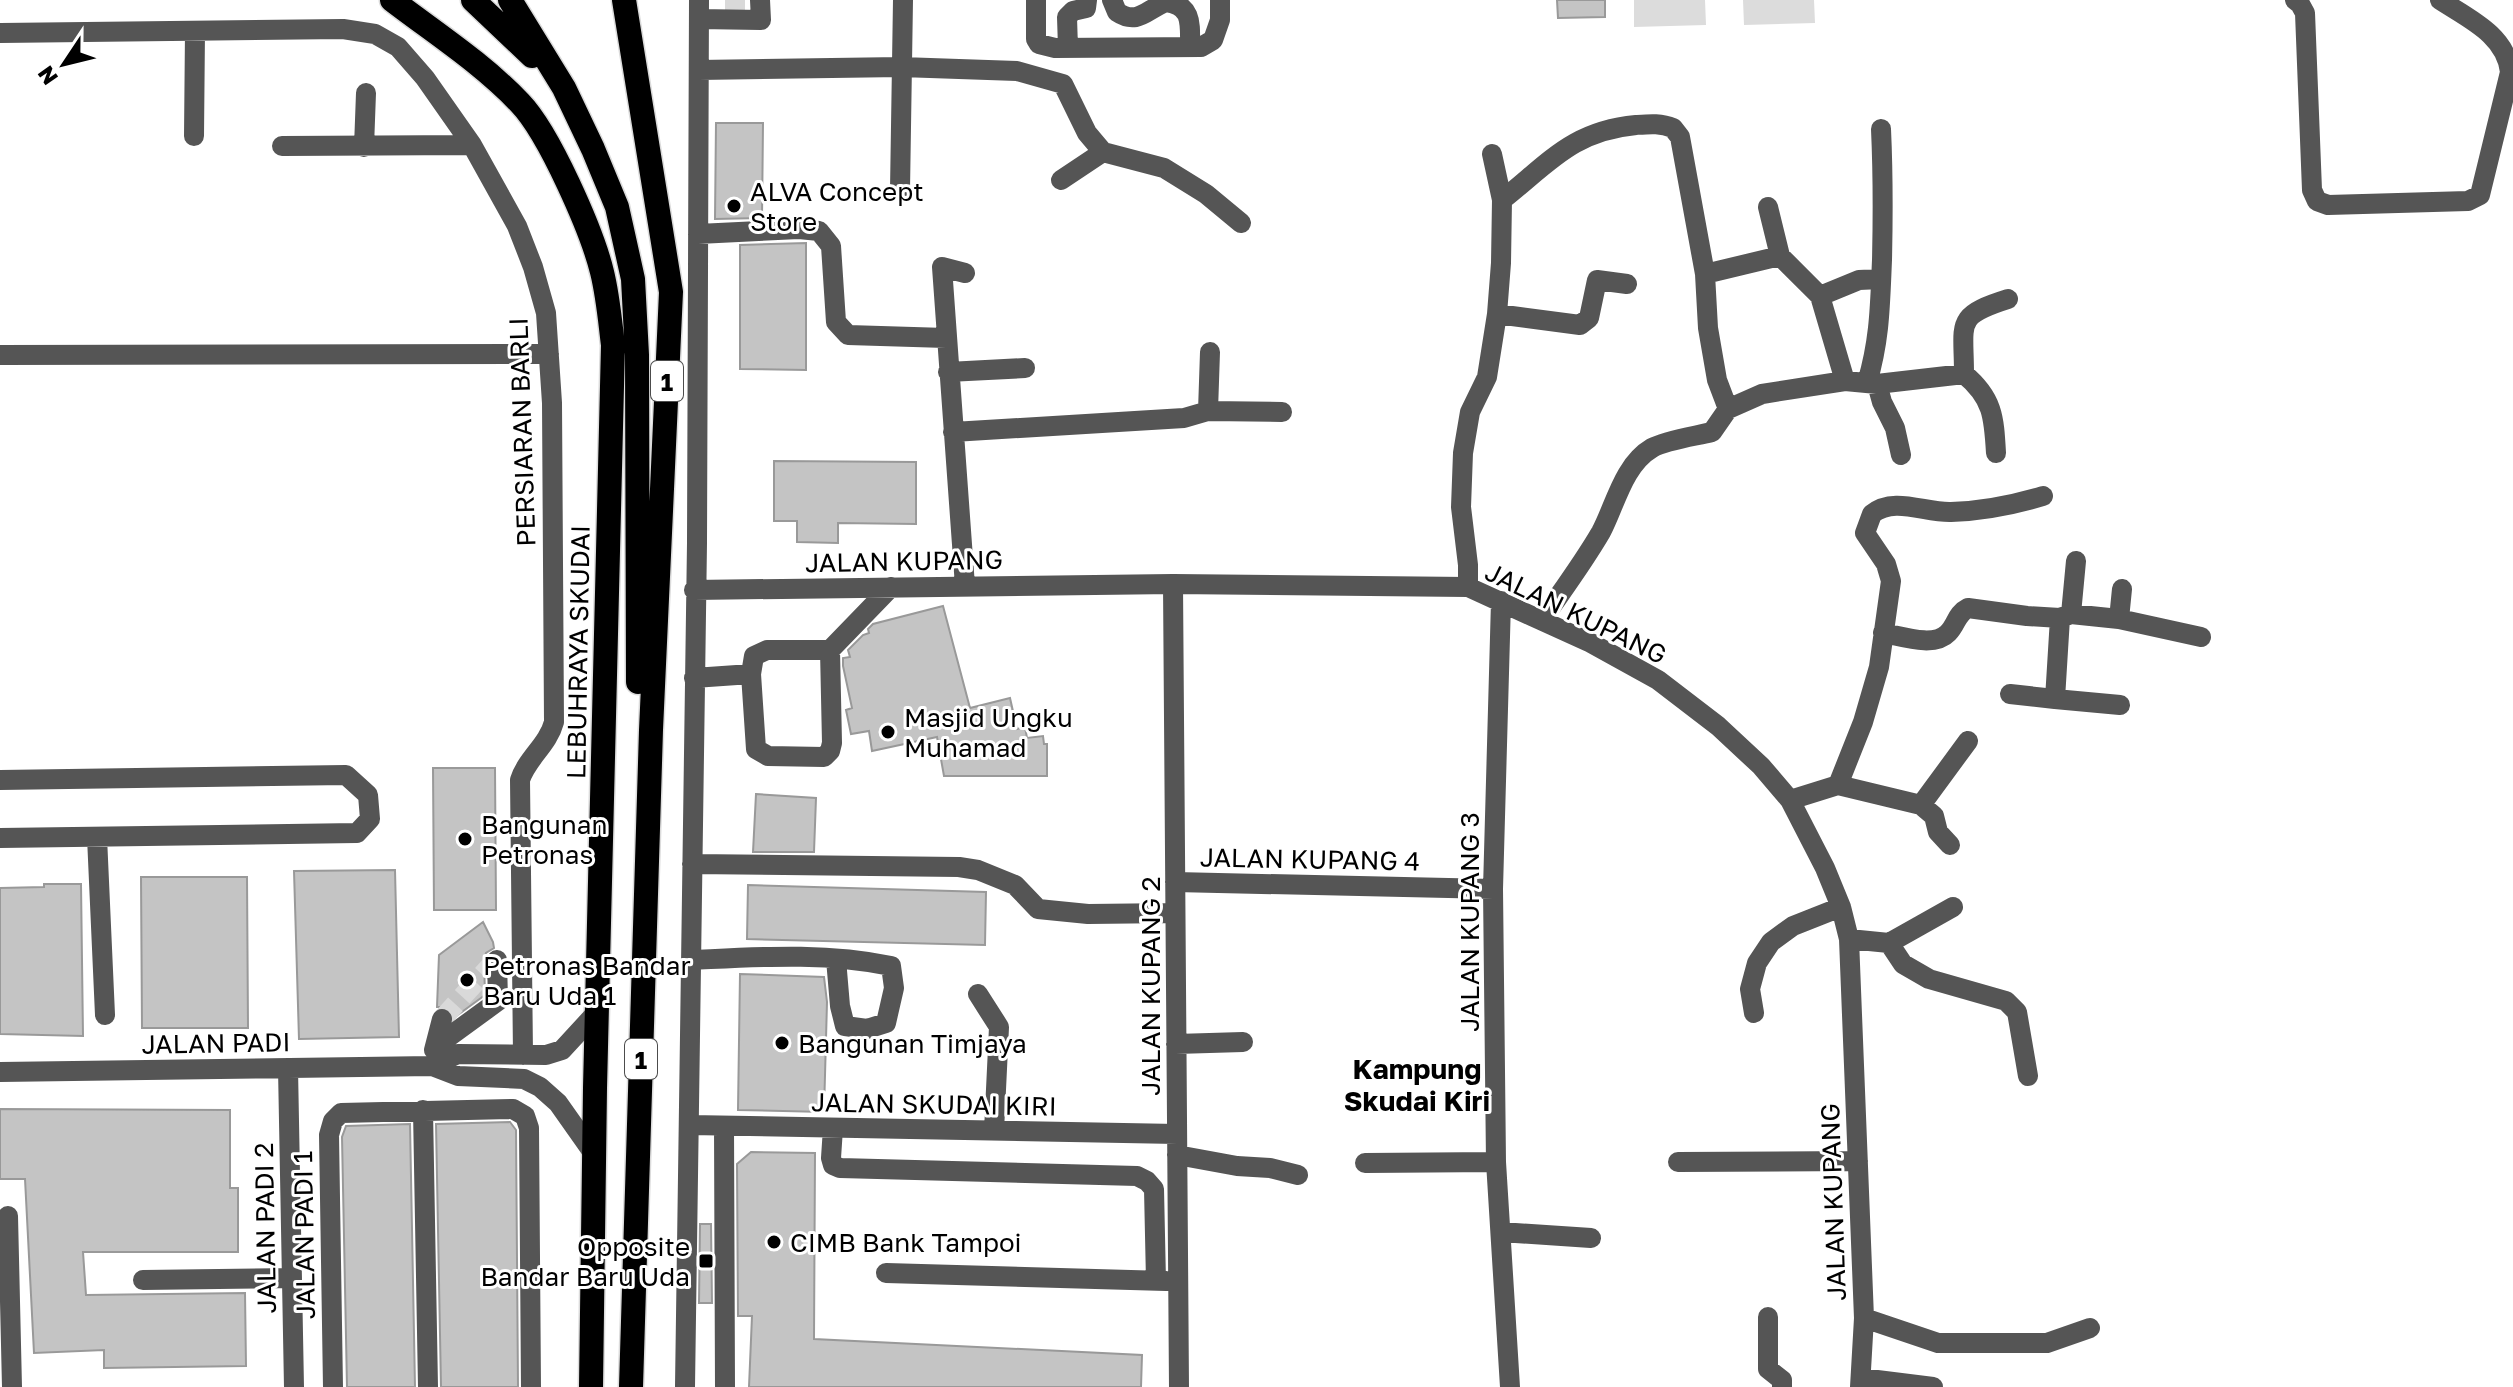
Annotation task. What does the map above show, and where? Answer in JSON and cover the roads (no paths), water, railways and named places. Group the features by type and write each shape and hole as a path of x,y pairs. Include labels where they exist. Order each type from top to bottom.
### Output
{"highway":[{"name":"LEBUHRAYA SKUDAI","path":"392,0 485,70 523,105 565,180 602,273 613,345 591,1387"},
{"path":"473,0 564,88"},
{"path":"510,0 564,88 593,149 617,207 633,279 637,355 637,677 651,730"},
{"name":"1","path":"624,0 671,292 651,730 631,1387"}],"street":[{"path":"685,1387 697,527 699,10 761,20 760,0"},
{"path":"900,190 903,0"},
{"path":"1036,0 1036,39 1039,44 1068,48 1201,47 1213,40 1220,20 1220,0"},
{"path":"1068,48 1068,13 1086,8 1087,0"},
{"path":"1112,0 1117,12 1131,19 1138,19 1166,2 1181,5 1189,16 1190,47"},
{"path":"2295,0 2305,13 2312,190 2317,201 2328,205 2468,201 2480,195 2510,72 2508,56 2489,32 2440,0"},
{"name":"PERSIARAN BARLI","path":"2,33 343,29 375,34 398,47 425,78 472,145 517,226 546,313 552,403 554,722 550,737 523,769 520,780 523,1055"},
{"path":"194,136 195,31"},
{"path":"699,70 901,67 1017,71 1063,84 1087,133 1103,152 1164,168 1206,194 1241,223"},
{"path":"364,147 366,93"},
{"path":"1502,200 1546,161 1583,137 1620,126 1664,124 1673,128 1680,137 1705,274 1708,328 1717,380 1728,409"},
{"path":"1881,129 1884,186 1881,279 1872,383 1895,428 1901,455"},
{"path":"282,146 472,145"},
{"path":"1061,180 1103,152"},
{"path":"1468,587 1461,507 1463,453 1470,412 1487,377 1501,263 1502,200 1492,154"},
{"path":"1768,207 1780,256 1820,296 1845,381"},
{"path":"698,234 799,229 819,231 831,246 836,322 848,335 946,338"},
{"path":"1705,274 1780,256"},
{"path":"965,273 942,267 965,586"},
{"path":"1820,296 1859,280 1881,279"},
{"path":"1497,314 1580,325 1589,318 1597,280 1627,284"},
{"path":"1964,374 1964,330 1968,316 1978,308 2008,299"},
{"path":"1208,411 1210,352"},
{"path":"0,355 549,354"},
{"path":"948,372 1025,368"},
{"path":"1542,620 1602,530 1633,468 1652,448 1712,432 1728,409 1762,394 1845,381 1872,383 1964,374 1990,403 1996,453"},
{"path":"953,432 1184,418 1208,411 1282,412"},
{"path":"1838,785 1863,722 1879,667 1891,581 1886,564 1865,533 1872,514 1889,506 1947,512 1983,510 2043,496"},
{"path":"2055,699 2076,561"},
{"name":"JALAN KUPANG","path":"694,590 1173,584 1468,587 1591,643 1658,680 1718,726 1761,766 1790,800 1841,907 1849,939 1864,1318 1861,1382"},
{"name":"JALAN KUPANG 2","path":"1173,584 1179,1387"},
{"path":"830,650 830,751 824,757 768,756 756,749 751,674 754,656 760,651 830,650 891,587"},
{"path":"2119,619 2122,589"},
{"name":"JALAN KUPANG 3","path":"1501,601 1493,889 1496,1162 1510,1387"},
{"path":"1883,633 1932,641 1951,631 1956,617 1968,608 2119,619 2201,637"},
{"path":"694,678 751,674"},
{"path":"2010,694 2120,705"},
{"path":"1921,805 1968,741"},
{"path":"0,780 346,775 368,795 370,819 357,833 0,838"},
{"path":"1790,800 1838,785 1921,805 1934,816 1938,832 1950,845"},
{"path":"97,837 105,1015"},
{"path":"692,864 959,867 978,870 1015,885 1038,909 1088,914 1175,913"},
{"name":"JALAN KUPANG 4","path":"1175,882 1493,889"},
{"path":"1754,1013 1750,989 1757,963 1771,942 1793,926 1841,907"},
{"path":"1849,939 1889,943 1953,907"},
{"path":"1889,943 1903,964 1929,979 2006,1001 2017,1012 2028,1076"},
{"path":"434,1056 498,1001 496,961 522,953"},
{"path":"692,960 781,956 836,959"},
{"path":"978,994 999,1027 994,1131"},
{"name":"JALAN PADI","path":"0,1072 288,1068 458,1054 546,1055 562,1050 597,1012"},
{"path":"434,1056 442,1019"},
{"path":"1176,1044 1243,1042"},
{"name":"JALAN PADI","path":"434,1056 458,1076 524,1079 540,1087 558,1103 594,1154"},
{"name":"JALAN PADI 2","path":"288,1068 294,1387"},
{"name":"JALAN PADI 1","path":"333,1387 329,1135 333,1121 341,1113 513,1109 525,1116 528,1122 531,1387"},
{"path":"423,1110 428,1387"},
{"name":"JALAN SKUDAI KIRI","path":"690,1125 1177,1134"},
{"path":"724,1126 725,1387"},
{"path":"833,1128 831,1158 833,1165 840,1168 1137,1176 1154,1189 1156,1281"},
{"path":"1177,1155 1298,1175"},
{"path":"1678,1162 1858,1161"},
{"path":"1365,1163 1496,1162"},
{"path":"8,1216 12,1387"},
{"path":"1501,1232 1591,1238"},
{"path":"886,1273 1178,1281"},
{"path":"143,1280 292,1278"},
{"path":"1768,1317 1768,1369 1782,1380 1782,1387"},
{"path":"1864,1318 1938,1343 2047,1343 2090,1328"},
{"path":"1861,1382 1933,1387"}],"tunnel":[{"path":"735,0 735,20"},
{"path":"442,1019 494,962"}],"place":[{"name":"ALVA Concept Store","path":"734,206"},
{"name":"Masjid Ungku Muhamad","path":"888,732"},
{"name":"Bangunan Petronas","path":"465,839"},
{"name":"Petronas Bandar Baru Uda 1","path":"467,980"},
{"name":"Bangunan Timjaya","path":"782,1043"},
{"name":"CIMB Bank Tampoi","path":"774,1242"},
{"name":"Opposite Bandar Baru Uda","path":"706,1261"}],"district":[{"name":"Kampung Skudai Kiri","path":"1417,1084"}]}
